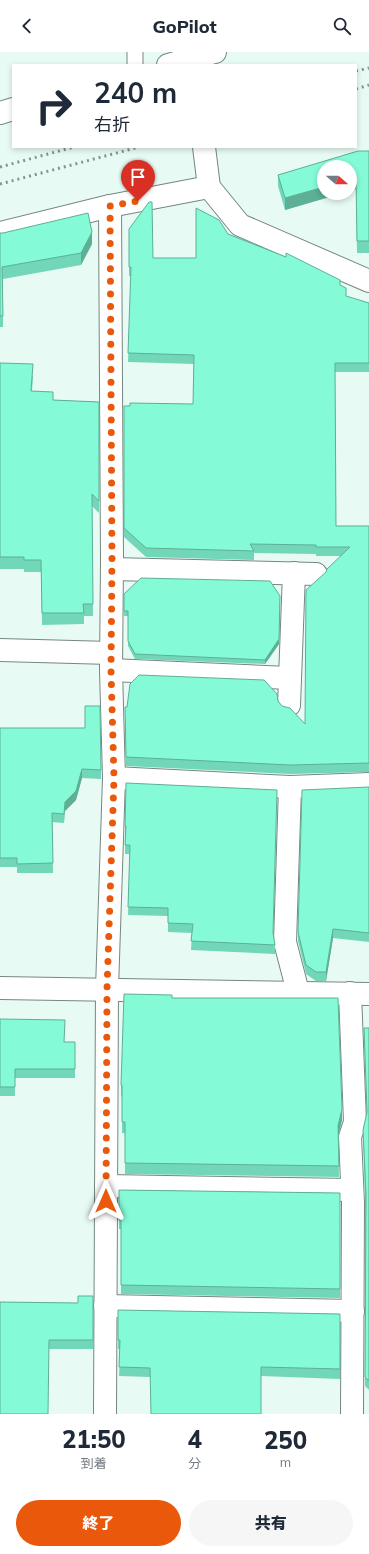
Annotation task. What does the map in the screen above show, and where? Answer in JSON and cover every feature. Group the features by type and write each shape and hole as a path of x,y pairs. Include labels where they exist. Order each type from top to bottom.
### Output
{"street":[{"path":"174,64 194,61 215,52"},
{"path":"0,112 12,109"},
{"path":"204,148 209,187 240,225 369,281"},
{"path":"0,232 110,206 209,187"},
{"path":"105,1414 107,989 114,778 111,662 112,569 110,206"},
{"path":"112,569 316,574"},
{"path":"289,705 294,574"},
{"path":"0,650 111,662 290,678"},
{"path":"114,778 290,787 369,784"},
{"path":"290,787 285,942 298,992"},
{"path":"0,988 360,994 355,1122 350,1137 353,1311 358,1412"},
{"path":"106,1186 352,1190"},
{"path":"105,1306 353,1311"}],"lane":[{"path":"135,52 135,64"}],"building":[{"path":"358,151 369,151 369,241 357,241 357,160 328,160"},
{"path":"317,163 317,189 285,198 278,175"},
{"path":"149,202 152,202 153,258 196,258 196,208 219,220 228,234 286,257 286,253 340,280 340,285 346,288 346,296 369,303 369,363 335,363 336,526 369,526 369,763 290,765 126,757 125,707 127,707 130,684 139,675 264,680 277,694 278,701 282,706 290,708 305,724 306,590 350,547 250,544 254,551 146,548 124,528 124,406 130,406 130,403 193,404 194,355 128,353 131,267 129,267 129,229"},
{"path":"88,213 92,232 81,253 2,267 3,316 0,316 0,233"},
{"path":"0,363 33,364 31,391 53,392 53,400 99,402 99,501 92,494 93,604 83,604 84,613 42,613 41,560 24,560 24,557 0,557"},
{"path":"141,578 270,581 280,596 279,639 265,660 135,654 128,641 128,611 124,611 124,594"},
{"path":"85,706 100,706 101,770 82,769 76,791 65,802 64,814 52,813 53,863 17,864 17,858 0,858 0,728 85,728"},
{"path":"126,783 277,790 273,933 275,945 191,941 193,924 168,923 168,908 128,907 130,845 125,845"},
{"path":"369,787 369,933 333,929 326,972 316,972 306,965 298,932 302,790"},
{"path":"124,994 172,995 172,998 338,998 342,1109 338,1126 339,1166 125,1163 125,1122 122,1122 121,1085"},
{"path":"0,1019 65,1020 64,1042 75,1042 75,1069 15,1069 15,1087 0,1087"},
{"path":"364,1028 369,1028 369,1381 365,1377 366,1194 363,1130 367,1112"},
{"path":"119,1190 340,1193 340,1289 121,1285 121,1220 119,1220"},
{"path":"78,1296 93,1296 93,1340 49,1340 48,1414 0,1414 0,1302 78,1303"},
{"path":"118,1310 340,1314 340,1369 261,1367 261,1414 151,1414 150,1368 119,1367 120,1340 118,1340"}],"railway":[{"path":"357,71 369,68"},
{"path":"357,89 369,85"},
{"path":"0,167 70,148"},
{"path":"0,184 135,148"}],"route":[{"path":"106,1201 107,989 114,778 111,670 112,561 110,206 138,201"}]}
